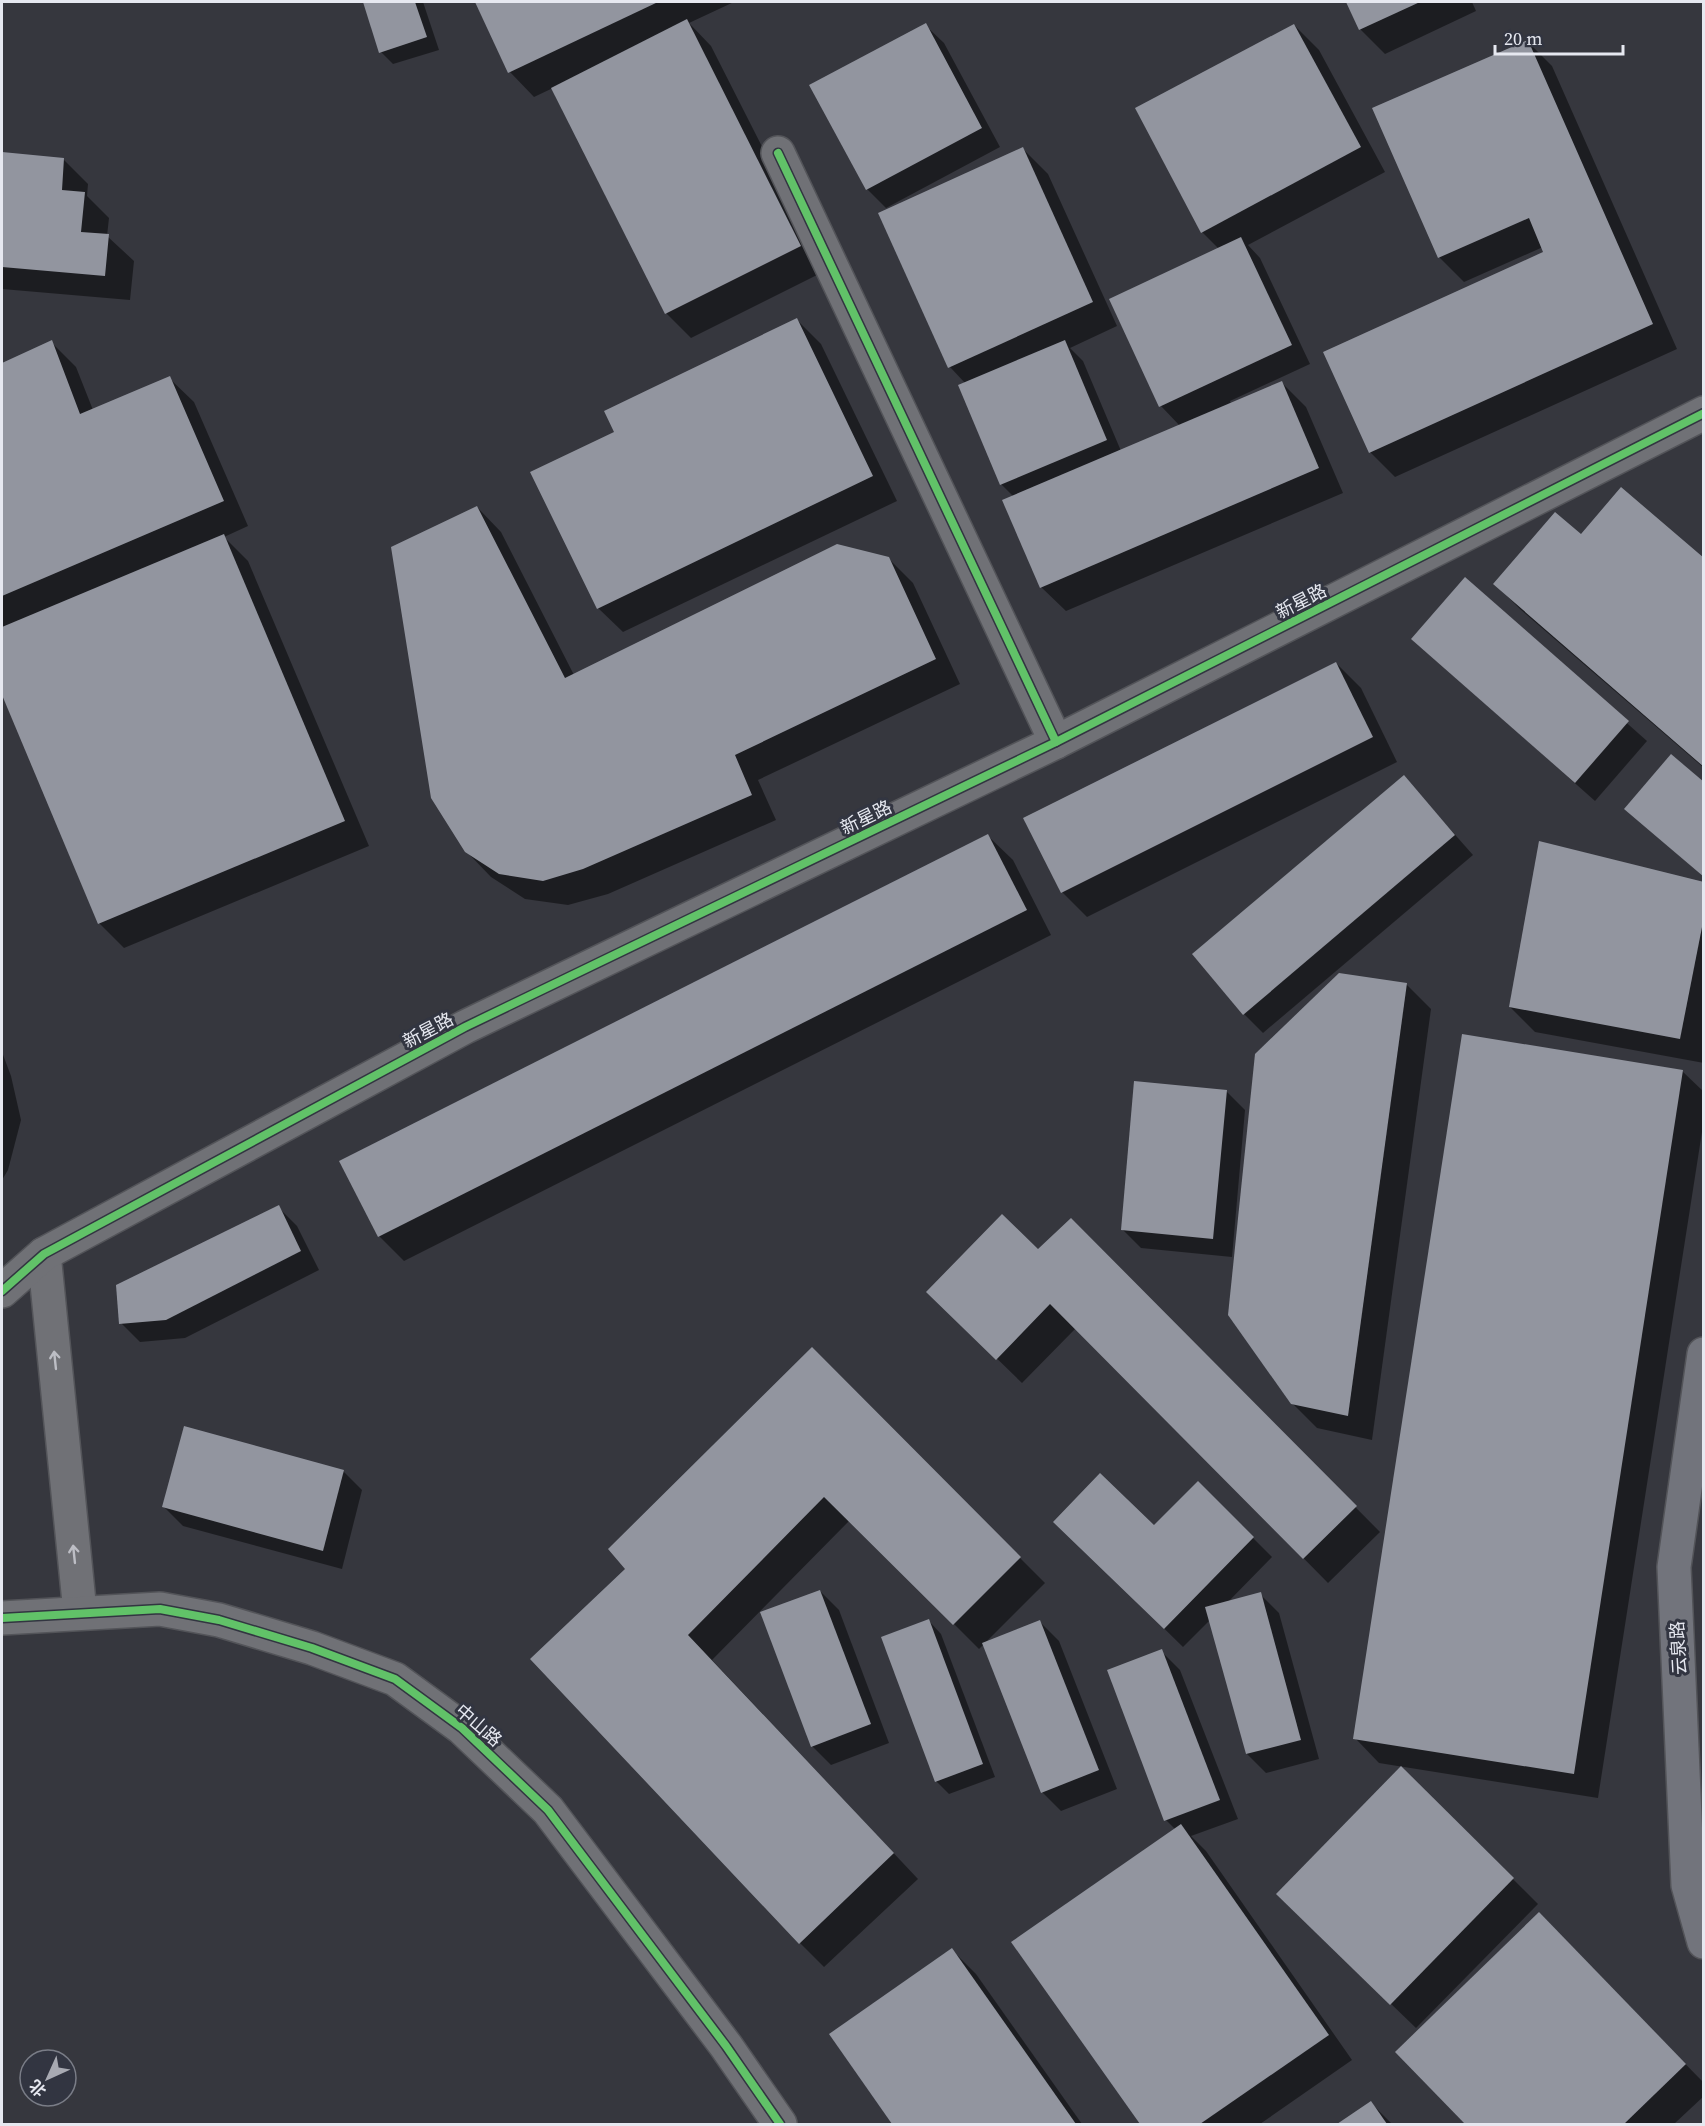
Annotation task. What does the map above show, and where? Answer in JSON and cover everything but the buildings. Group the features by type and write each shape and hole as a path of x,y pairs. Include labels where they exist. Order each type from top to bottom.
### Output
{"main road":[{"name":"云泉路","path":"1704,1354 1674,1567 1688,1885 1704,1942"}],"street":[{"path":"778,153 1056,742"},
{"name":"新星路","path":"2,1291 44,1254 465,1027 1056,742 1704,413"},
{"path":"44,1254 80,1612"},
{"name":"中山路","path":"2,1618 160,1609 219,1620 312,1648 395,1679 462,1728 548,1810 726,2046 780,2124"}],"cycle path":[{"path":"778,153 1056,742"},
{"path":"2,1291 44,1254 465,1027 1056,742 1704,413"},
{"path":"2,1618 160,1609 219,1620 312,1648 395,1679 462,1728 548,1810 726,2046 780,2124"}]}
